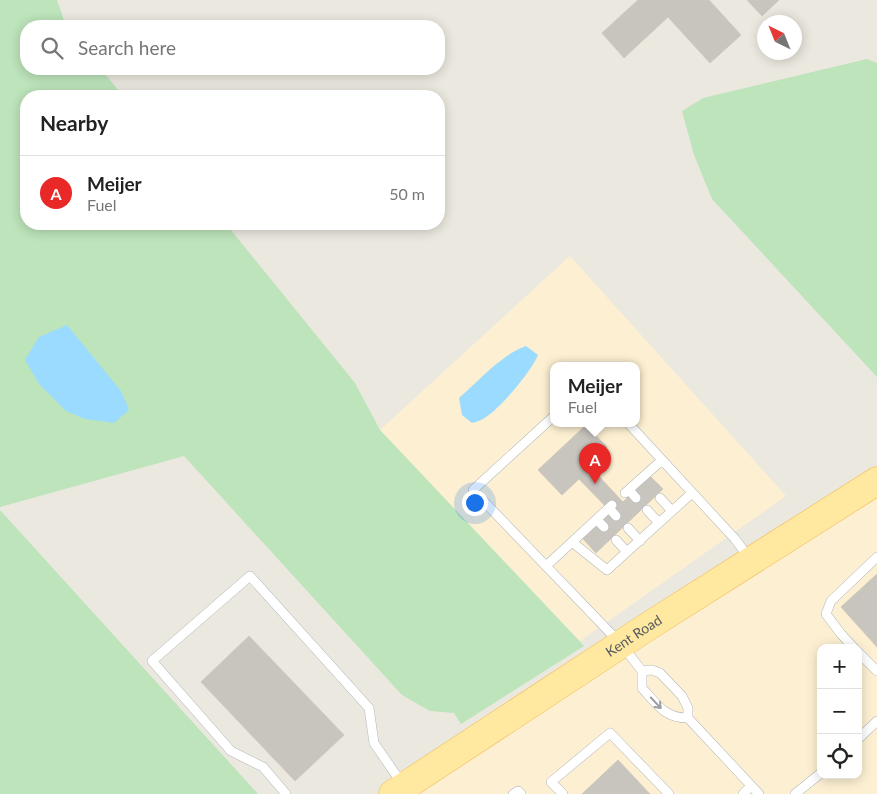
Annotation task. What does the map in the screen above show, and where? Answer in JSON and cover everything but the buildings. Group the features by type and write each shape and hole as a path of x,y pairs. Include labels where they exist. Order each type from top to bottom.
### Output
{"main road":[{"name":"Kent Road","path":"398,790 621,644 877,481"}],"lane":[{"path":"550,420 473,490 621,644 642,671 642,688 664,712 676,718 688,718"},
{"path":"632,427 735,538 751,561"},
{"path":"636,498 627,492 645,482 662,460"},
{"path":"572,542 607,570 692,493"},
{"path":"660,498 672,511"},
{"path":"546,566 611,507 616,516"},
{"path":"647,510 659,523"},
{"path":"597,520 604,527"},
{"path":"628,528 640,540"},
{"path":"616,540 627,552"},
{"path":"850,644 826,614 831,601 877,557"},
{"path":"286,794 263,767 231,751 152,661 250,576 369,708 374,743 398,790"},
{"path":"862,656 877,671"},
{"path":"642,671 652,670 660,673 682,696 688,708 688,718 759,794"},
{"path":"862,735 877,721"},
{"path":"563,794 551,782 610,733 669,794"},
{"path":"795,794 817,776"},
{"path":"743,794 751,786"}],"shaded area":[{"path":"570,256 786,496 580,641 380,430"},
{"path":"877,491 877,794 403,794"}],"green space":[{"path":"0,0 57,0 64,20 20,20 20,75 106,75 118,90 20,90 20,230 231,230 355,383 380,430 584,646 461,724 454,713 430,711 402,695 184,456 0,507"},
{"path":"867,59 877,63 877,377 712,199 694,155 682,111 703,98"},
{"path":"0,510 258,794 0,794"}],"water":[{"path":"67,325 121,391 129,410 114,423 85,419 66,411 39,384 25,360 39,337"},
{"path":"526,346 538,355 529,371 506,399 490,414 479,421 472,423 462,415 459,398 508,355"}],"place":[{"name":"Meijer","path":"595,484"}]}
